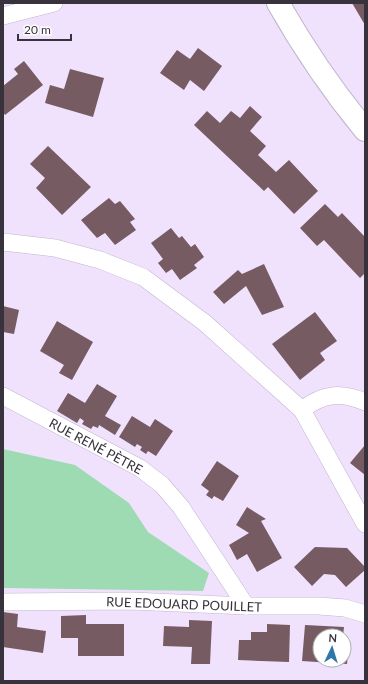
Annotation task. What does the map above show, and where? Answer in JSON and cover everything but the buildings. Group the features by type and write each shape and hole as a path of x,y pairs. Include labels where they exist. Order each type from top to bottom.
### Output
{"main road":[{"path":"278,3 299,40 365,130"}],"street":[{"path":"3,16 54,3"},
{"path":"3,242 55,248 100,260 143,277 205,323 302,410 365,524"},
{"path":"302,410 313,401 332,396 349,395 365,402"},
{"name":"RUE RENÉ PÈTRE","path":"3,396 140,468 162,485 182,508 246,606"},
{"name":"RUE EDOUARD POUILLET","path":"3,602 132,601 246,606 345,608 365,614"}],"green space":[{"path":"3,449 75,465 129,503 148,532 209,573 203,591 3,588"}]}
